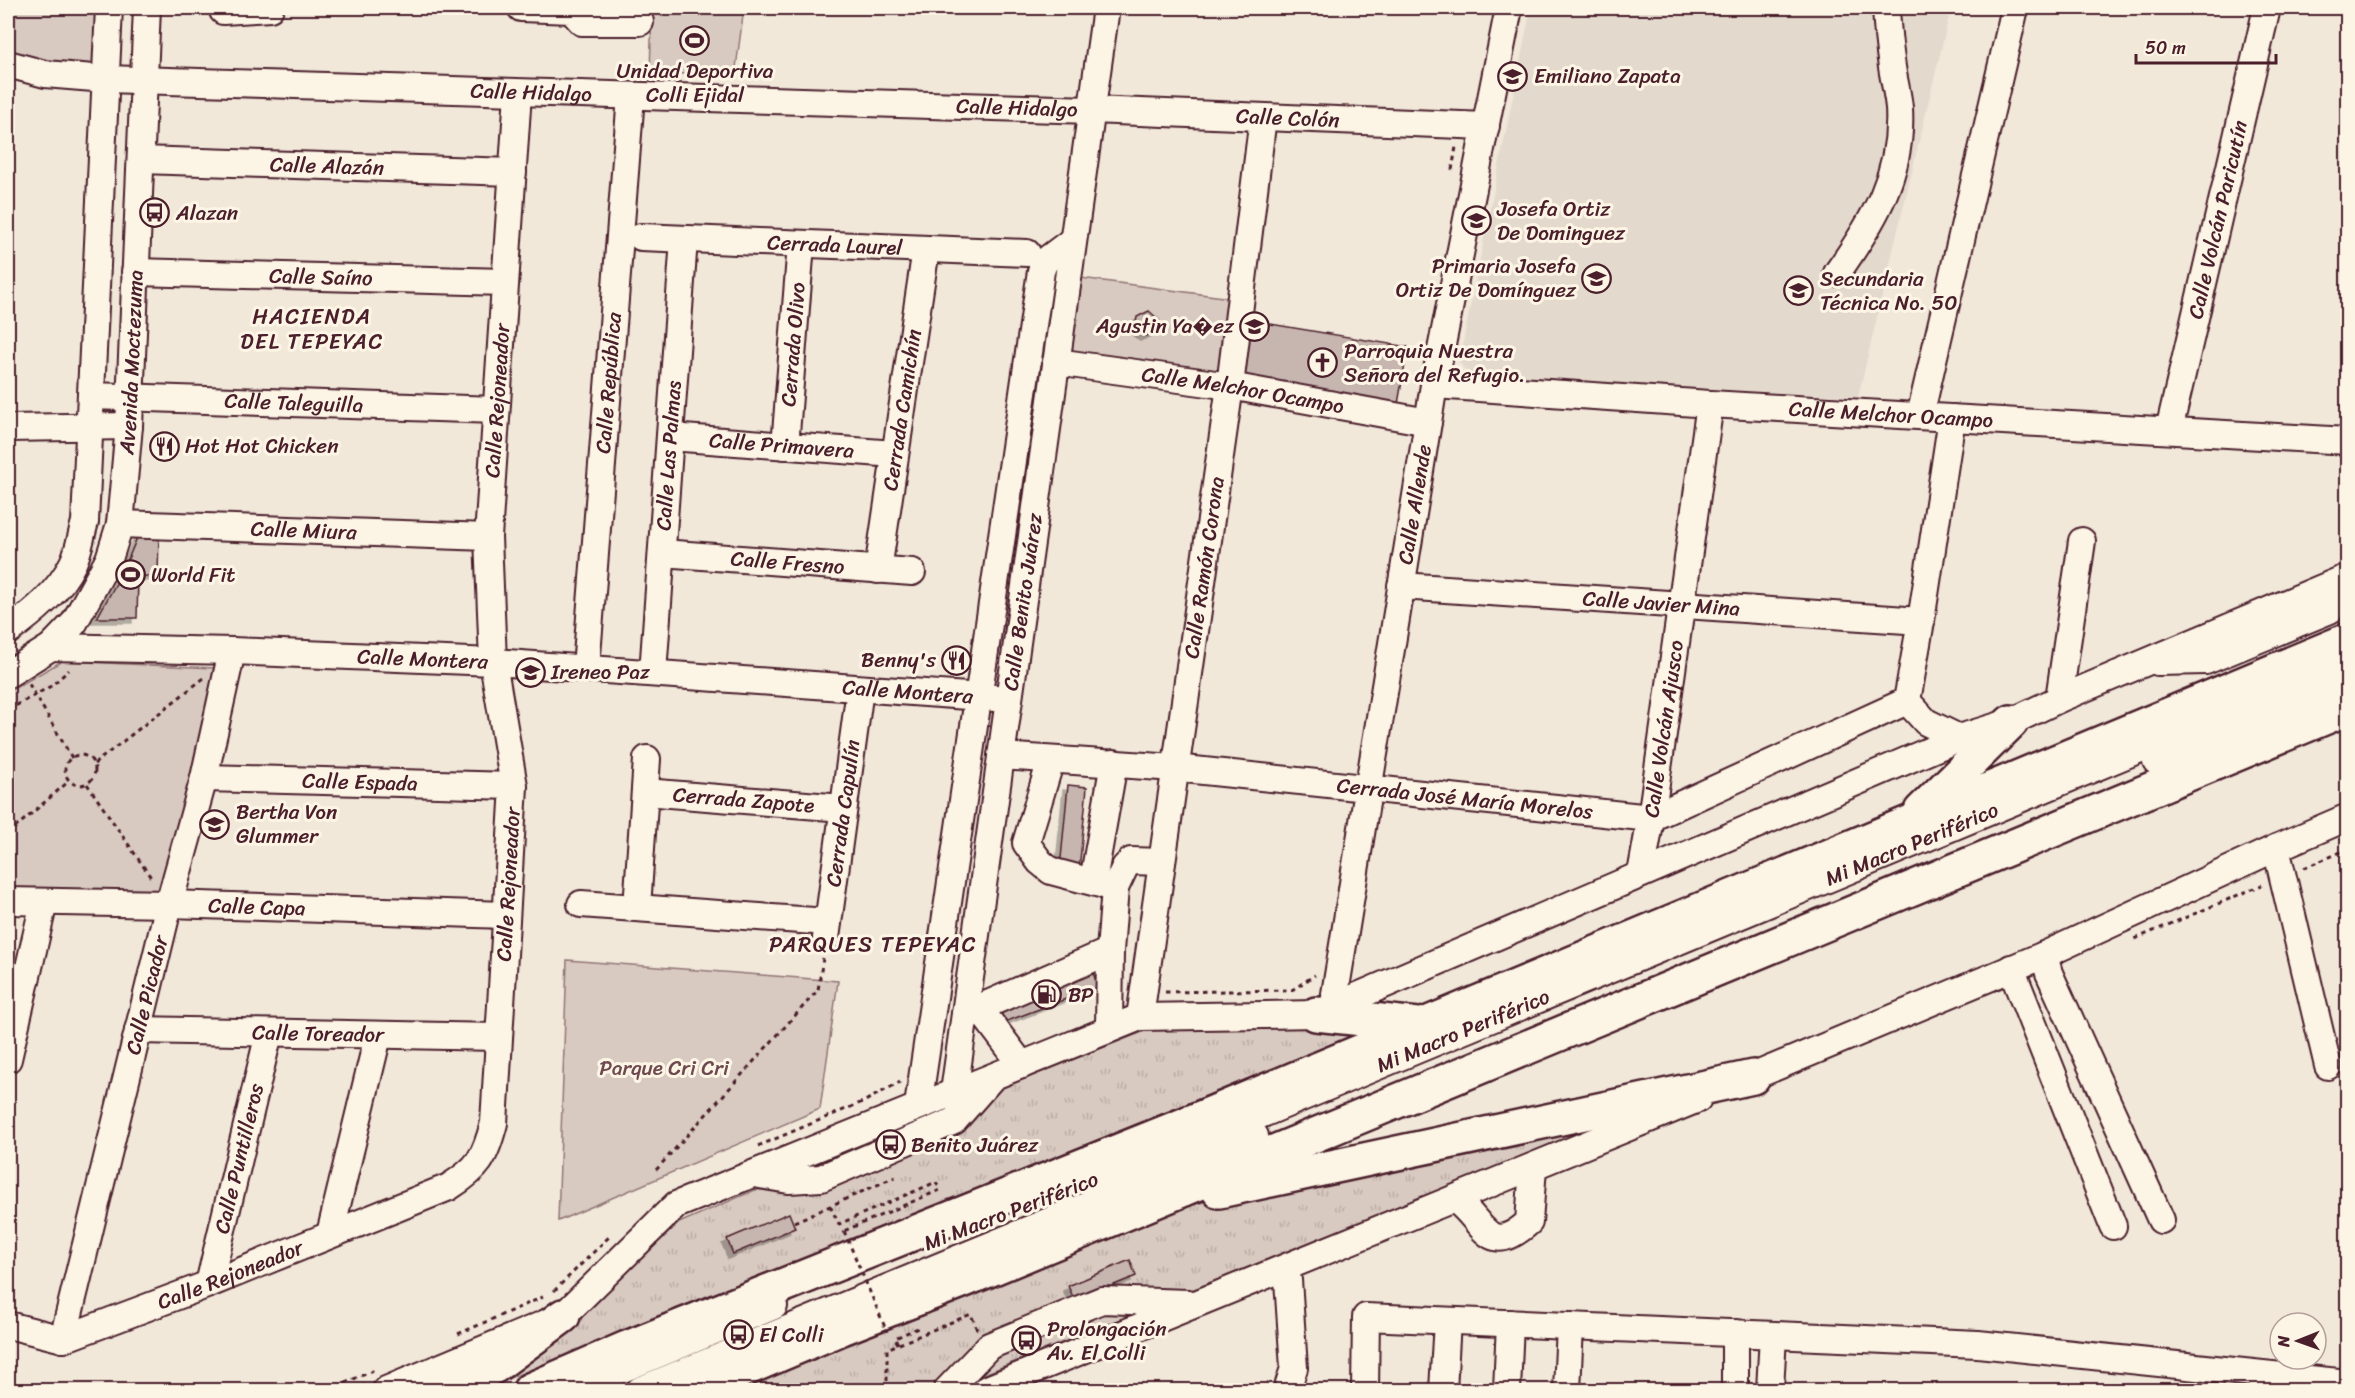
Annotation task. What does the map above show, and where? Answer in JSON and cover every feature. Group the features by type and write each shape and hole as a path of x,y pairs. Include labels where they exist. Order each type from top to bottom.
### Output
{"highway":[{"path":"530,1390 627,1348 1191,1122 2348,640"},
{"path":"696,1390 2348,708"},
{"path":"1909,822 2011,722"},
{"path":"1325,1010 1420,1025"},
{"path":"1121,1215 1242,1185 1753,1077"},
{"path":"450,1390 495,1366 563,1316"}],"street":[{"name":"Avenida Moctezuma","path":"8,631 32,615 54,591 73,563 85,522 109,8"},
{"name":"Avenida Moctezuma","path":"14,671 51,647 74,622 109,559 120,524 129,426 147,8"},
{"path":"223,11 270,8"},
{"path":"521,8 571,9 582,21 640,22"},
{"name":"Calle Benito Juárez","path":"954,1092 972,1011 989,839 1106,8"},
{"name":"Calle Allende","path":"1325,1010 1335,994 1434,385 1509,8"},
{"path":"1837,273 1863,237 1885,195 1897,151 1899,108 1888,44 1886,8"},
{"path":"1920,416 2015,8"},
{"name":"Calle Volcán Paricutín","path":"2169,430 2267,8"},
{"name":"Calle Hidalgo","path":"8,64 45,74 106,79 1091,110"},
{"name":"Calle Rejoneador","path":"63,1339 209,1284 449,1187 466,1177 482,1160 494,1124 514,786 493,662 488,537 518,93"},
{"name":"Calle República","path":"586,668 632,96"},
{"name":"Calle Colón","path":"1091,110 1486,126"},
{"name":"Calle Ramón Corona","path":"1141,1006 1230,386 1263,117"},
{"name":"Calle Alazán","path":"141,160 513,172"},
{"name":"Cerrada Laurel","path":"641,237 926,249 1034,262"},
{"name":"Calle Las Palmas","path":"653,673 684,239"},
{"path":"1034,262 1045,261 1073,240"},
{"name":"Cerrada Olivo","path":"784,446 801,244"},
{"name":"Cerrada Camichín","path":"878,570 926,249"},
{"name":"Calle Benito Juárez","path":"918,1106 979,697 1034,262"},
{"name":"Calle Saíno","path":"135,272 505,282"},
{"name":"Calle Melchor Ocampo","path":"1056,362 1230,386 1428,422"},
{"name":"Calle Melchor Ocampo","path":"1434,385 1710,404 2348,441"},
{"name":"Calle Taleguilla","path":"92,396 496,410"},
{"name":"Calle Volcán Ajusco","path":"1641,874 1710,404"},
{"path":"1907,701 1952,418"},
{"path":"8,428 129,426"},
{"name":"Calle Primavera","path":"670,436 895,454"},
{"name":"Calle Miura","path":"120,524 488,537"},
{"path":"2059,699 2082,542"},
{"name":"Calle Fresno","path":"662,554 912,572"},
{"path":"380,1386 563,1316 676,1205 1109,1029 1141,1006 1325,1010 1959,738 2011,722 2059,699 2348,577"},
{"name":"Calle Javier Mina","path":"1401,586 1681,607 1921,621"},
{"path":"2145,662 2206,661 2330,610 2348,588"},
{"name":"Calle Montera","path":"51,647 232,651 493,662 1009,699"},
{"name":"Calle Picador","path":"63,1339 138,1030 163,895 204,778 232,651"},
{"name":"Mi Macro Periférico","path":"572,1390 1038,1198 1229,1128 2157,742 2348,659"},
{"name":"Mi Macro Periférico","path":"640,1390 2348,684"},
{"name":"Cerrada Capulín","path":"827,930 860,689"},
{"path":"1651,818 1907,701"},
{"path":"1907,701 1926,722 1959,738"},
{"name":"Cerrada José María Morelos","path":"1001,756 1175,768 1651,818"},
{"path":"637,908 647,759"},
{"path":"1026,843 1052,760"},
{"path":"1109,1029 1110,951 1104,884 1114,764"},
{"name":"Calle Espada","path":"204,778 514,786"},
{"name":"Cerrada Zapote","path":"645,792 843,808"},
{"path":"985,1390 1753,1077 2044,955 2348,817"},
{"path":"958,834 1026,843 1040,862 1051,871 1104,884"},
{"path":"2276,848 2328,1066"},
{"path":"1104,884 1131,861 1162,862"},
{"name":"Calle Capa","path":"8,901 44,902 163,895 506,915"},
{"path":"8,1059 44,902"},
{"path":"581,904 637,908 827,930"},
{"path":"1022,1065 972,1011 1110,951"},
{"path":"2044,955 2049,973 2161,1220"},
{"path":"2011,968 2113,1226"},
{"name":"Calle Toreador","path":"138,1030 498,1037"},
{"name":"Calle Puntilleros","path":"209,1284 269,1033"},
{"path":"330,1234 378,1036"},
{"path":"754,1174 789,1180 821,1178 954,1121 992,1077"},
{"path":"1454,1199 1465,1207 1483,1230 1492,1237 1513,1236 1529,1222 1533,1167"},
{"path":"1284,1269 1288,1280 1294,1368 1287,1390"},
{"path":"947,1390 989,1346 1102,1300 1199,1304"},
{"path":"1365,1390 1366,1317 1978,1344 2348,1383"},
{"path":"1443,1390 1447,1321"},
{"path":"1507,1390 1510,1323"},
{"path":"8,1325 63,1339"},
{"path":"1567,1390 1570,1326"},
{"path":"1735,1333 1735,1390"},
{"path":"1770,1390 1773,1335"}],"path":[{"path":"1452,172 1460,125"},
{"path":"8,710 51,686 71,668"},
{"path":"14,671 35,695 72,758"},
{"path":"198,673 209,674"},
{"path":"206,685 209,674"},
{"path":"94,764 209,674"},
{"path":"87,757 94,764 94,778 87,784 78,786 66,777 66,766 72,758 87,757"},
{"path":"8,834 69,781"},
{"path":"87,784 163,895"},
{"path":"656,1170 818,990 827,930"},
{"path":"1141,1006 1169,992 1292,990 1322,971"},
{"path":"794,1222 895,1176"},
{"path":"830,1206 839,1224 936,1182 940,1190 844,1231 887,1332"},
{"path":"887,1390 887,1349 971,1314 977,1331"},
{"path":"354,1390 380,1386"}],"shaded area":[{"path":"1531,8 1951,8 1858,397 1470,376 1459,362"}],"green space":[{"path":"8,8 96,8 94,68 49,63 27,57 8,48"},
{"name":"Unidad Deportiva Colli Ejidal","path":"652,8 744,8 735,75 650,73"},
{"path":"1081,278 1230,298 1219,374 1070,352"},
{"path":"62,661 214,668 161,893 8,888 8,692"},
{"name":"Parque Cri Cri","path":"567,960 838,981 820,1109 558,1221"},
{"path":"1287,1025 1356,1035 488,1387 533,1359 679,1223 755,1190 814,1187 957,1134 996,1090 1155,1027"},
{"path":"1643,1107 945,1390 723,1390 1163,1211"}],"building":[{"path":"1149,311 1159,320 1158,330 1145,336 1135,328 1137,317"},
{"name":"Parroquia Nuestra Señora del Refugio.","path":"1247,320 1408,347 1398,404 1239,379"},
{"path":"139,533 159,534 158,575 138,577 137,618 97,618 123,571"},
{"path":"1068,785 1087,787 1079,871 1060,869"},
{"name":"BP","path":"1091,967 1098,987 1002,1023 995,1003"},
{"path":"789,1213 795,1228 733,1254 727,1239"},
{"path":"1130,1260 1136,1276 1075,1301 1068,1286"}],"place":[{"name":"Unidad Deportiva Colli Ejidal","path":"695,40"},
{"name":"Emiliano Zapata","path":"1513,76"},
{"name":"Alazan","path":"155,213"},
{"name":"Josefa Ortiz De Dominguez","path":"1476,221"},
{"name":"Primaria Josefa Ortiz De Domínguez","path":"1597,278"},
{"name":"Secundaria Técnica No. 50","path":"1799,291"},
{"name":"Agustin Ya�ez","path":"1255,326"},
{"name":"Parroquia Nuestra Señora del Refugio.","path":"1323,363"},
{"name":"Hot Hot Chicken","path":"164,446"},
{"name":"World Fit","path":"130,575"},
{"name":"Benny's","path":"957,660"},
{"name":"Ireneo Paz","path":"530,672"},
{"name":"Bertha Von Glummer","path":"215,824"},
{"name":"BP","path":"1047,995"},
{"name":"Benito Juárez","path":"890,1145"},
{"name":"El Colli","path":"738,1335"},
{"name":"Prolongación Av. El Colli","path":"1026,1341"}],"district":[{"name":"HACIENDA DEL TEPEYAC","path":"312,328"},
{"name":"PARQUES TEPEYAC","path":"873,944"}]}
